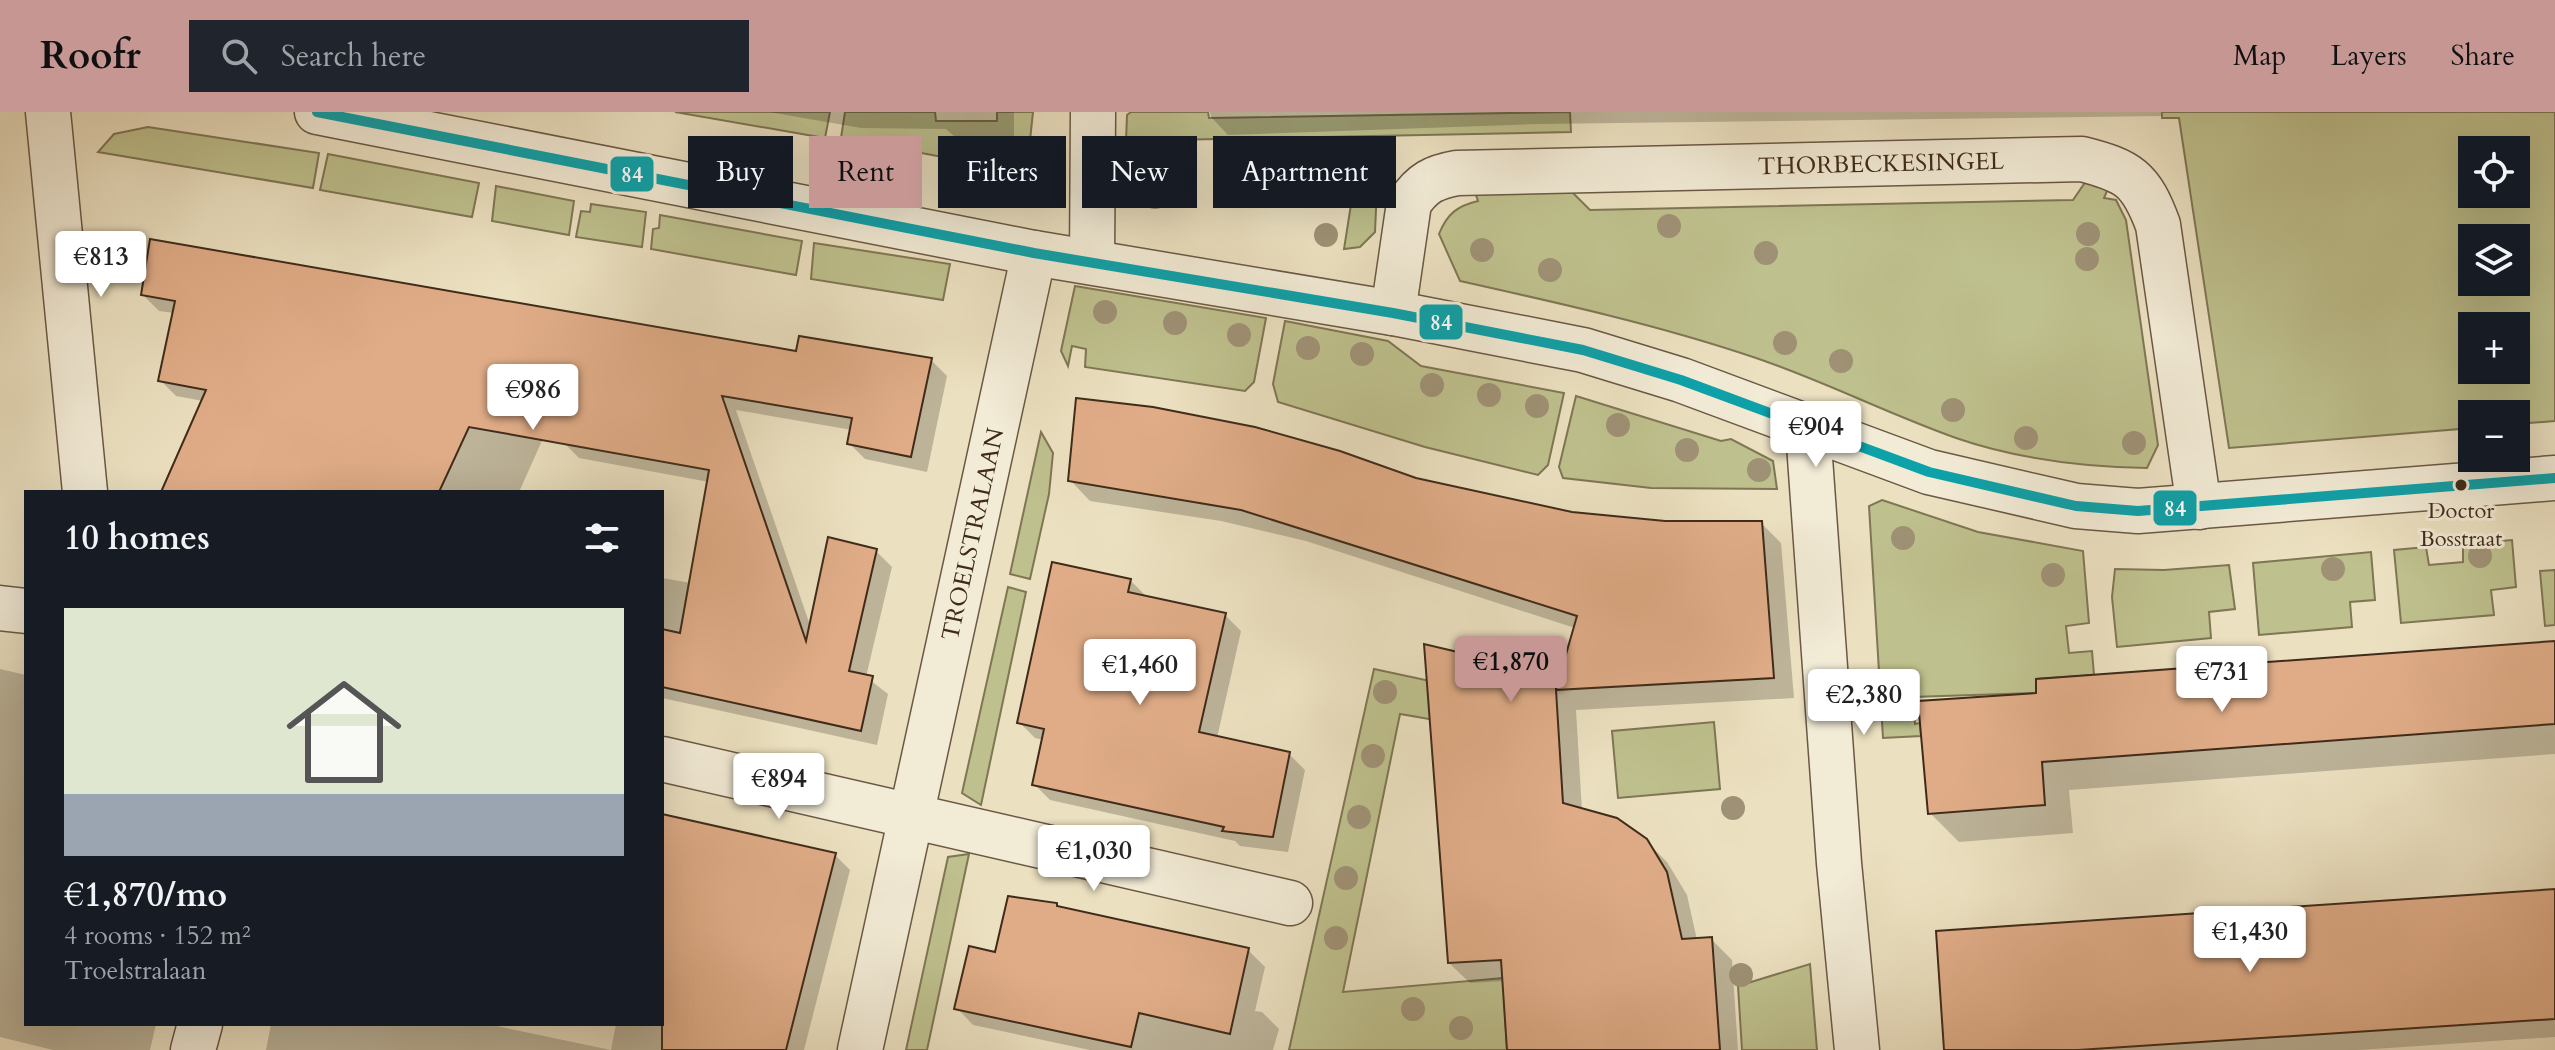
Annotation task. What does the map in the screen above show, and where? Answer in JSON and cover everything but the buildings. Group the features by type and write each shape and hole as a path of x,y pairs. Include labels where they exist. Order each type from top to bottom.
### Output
{"street":[{"path":"48,112 85,490"},
{"path":"317,112 1034,253 1393,313 1583,350 1681,380 1808,430 1929,472 2076,506 2138,511 2555,478"},
{"path":"1092,262 1093,112"},
{"name":"THORBECKESINGEL","path":"1393,313 1409,203 1418,189 1435,177 1457,173 2082,159 2108,166 2142,186 2158,225 2199,507"},
{"name":"TROELSTRALAAN","path":"860,1050 1034,253"},
{"path":"1808,430 1839,863 1857,1050"},
{"path":"0,608 24,611"},
{"path":"664,759 1290,903"},
{"path":"193,1050 199,1026"}],"green space":[{"path":"675,112 830,112 825,136"},
{"path":"845,112 935,112 936,121 997,121 997,112 1033,112 1030,136 938,136 938,156 922,153 922,136 841,136"},
{"path":"1131,112 1208,112 1209,118 1570,112 1571,132 1213,136 1213,139 1197,139 1197,136 1126,136 1127,115"},
{"path":"2162,112 2555,112 2555,421 2530,423 2530,400 2458,400 2458,429 2229,448 2179,118 2162,118"},
{"path":"148,127 319,153 313,188 98,152 114,134"},
{"path":"328,154 479,183 472,217 320,190"},
{"path":"2086,181 2110,184 2104,198 2116,200 2126,220 2158,445 2147,468 2050,460 1979,445 1931,429 1779,366 1717,345 1608,315 1460,281 1439,234 1454,212 1478,201 1475,192 1571,191 1590,210 2073,200"},
{"path":"496,186 574,201 569,235 492,221"},
{"path":"591,204 646,212 642,247 576,237 581,211 590,212"},
{"path":"1350,208 1376,208 1375,232 1360,247 1344,249"},
{"path":"660,215 802,241 796,275 651,249 653,229 659,228"},
{"path":"814,243 950,264 943,300 811,279"},
{"path":"1075,286 1266,318 1254,382 1245,391 1085,367 1086,349 1072,346 1068,366 1061,351"},
{"path":"1285,321 1388,341 1421,366 1564,393 1548,465 1538,475 1425,447 1278,402 1273,384"},
{"path":"1576,396 1721,441 1731,439 1773,461 1777,489 1651,488 1563,478 1559,467"},
{"path":"1041,432 1053,453 1049,494 1030,579 1010,574"},
{"path":"1882,500 1978,532 2083,551 2089,623 2066,626 2069,653 2092,651 2094,675 2036,679 2036,693 1913,697 1915,724 1920,723 1921,736 1883,738 1869,506"},
{"path":"2512,540 2516,587 2491,590 2494,615 2401,623 2394,550 2426,547 2429,565 2463,562 2463,544"},
{"path":"2371,552 2375,600 2350,602 2352,627 2259,635 2253,563"},
{"path":"2229,565 2235,609 2209,612 2211,638 2117,647 2112,597 2115,569 2164,570"},
{"path":"2555,570 2555,625 2545,626 2540,571"},
{"path":"1008,587 1026,592 981,805 962,793"},
{"path":"1374,669 1519,700 1520,712 1429,719 1400,714 1343,992 1503,978 1507,1050 1289,1050"},
{"path":"1714,722 1720,789 1618,798 1612,731"},
{"path":"969,854 927,1050 906,1050 948,857"},
{"path":"1810,964 1817,1050 1742,1050 1738,986"}],"transit line":[{"name":"84","path":"317,112 1034,253 1393,313 1583,350 1681,380 1929,472 2076,506 2138,511 2555,478"}],"place":[{"name":"Doctor Bosstraat","path":"2461,485"}]}
